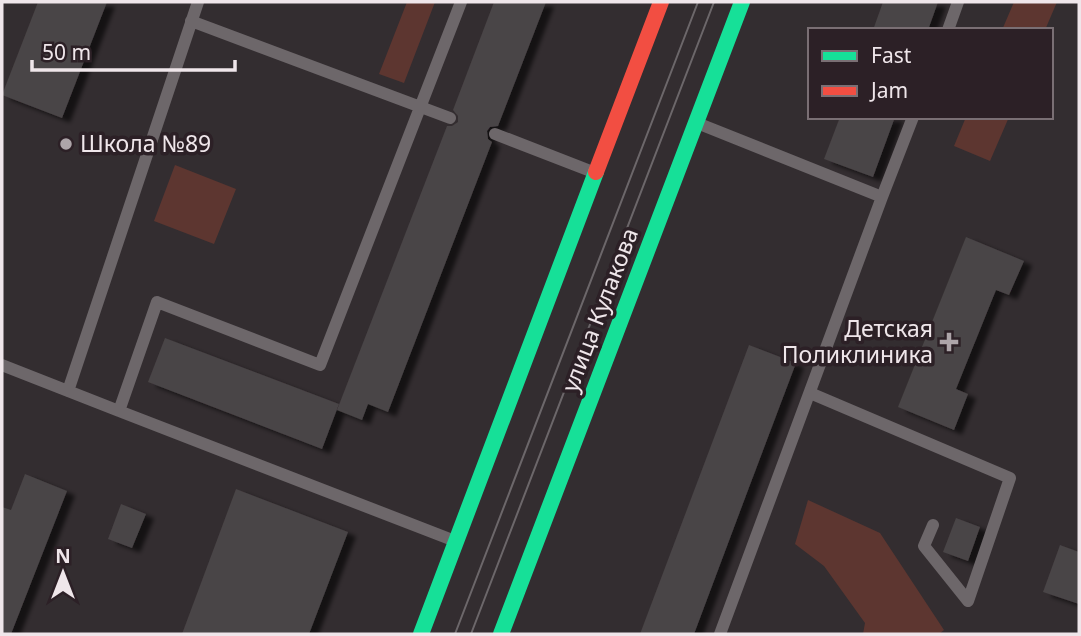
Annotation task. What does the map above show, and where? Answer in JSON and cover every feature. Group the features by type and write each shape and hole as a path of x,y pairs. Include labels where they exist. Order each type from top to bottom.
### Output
{"main road":[{"path":"421,634 661,2"},
{"name":"улица Кулакова","path":"501,634 742,2"}],"lane":[{"path":"68,391 198,2"},
{"path":"119,411 157,302 320,365 461,2"},
{"path":"948,28 958,2"},
{"path":"191,21 450,118"},
{"path":"720,634 913,119"},
{"path":"696,122 882,197"},
{"path":"495,134 595,173"},
{"path":"2,365 456,541"},
{"path":"810,393 1010,478 968,601 924,546 933,525"}],"shaded area":[{"path":"407,2 435,2 404,83 379,74"},
{"path":"1014,2 1057,2 1046,28 1003,28"},
{"path":"965,119 1008,119 990,161 954,146"},
{"path":"175,165 236,189 214,244 154,221"},
{"path":"808,500 880,533 944,630 939,634 863,634 865,623 824,566 795,544"}],"building":[{"path":"38,2 107,2 62,118 2,95"},
{"path":"494,2 546,2 498,126 490,127 487,131 488,139 492,142 388,412 368,404 362,420 337,410 447,126 458,122 458,116 453,110"},
{"path":"883,2 938,2 929,28 874,28"},
{"path":"839,119 894,119 873,177 824,159"},
{"name":"Детская Поликлиника","path":"966,237 1024,261 1009,295 996,290 956,389 968,394 954,430 898,407"},
{"path":"165,338 339,404 322,449 148,382"},
{"path":"749,345 796,363 694,634 640,634"},
{"path":"25,474 67,491 11,634 2,634 2,507 11,510"},
{"path":"236,489 348,532 309,634 182,634"},
{"path":"121,504 146,514 132,548 108,539"},
{"path":"956,518 980,527 968,561 943,552"},
{"path":"1060,545 1079,552 1079,604 1043,592"}],"tram line":[{"path":"455,634 698,2"},
{"path":"471,634 714,2"}],"traffic: fast":[{"path":"501,634 742,2"},
{"path":"421,634 596,172"}],"traffic: jam":[{"path":"596,172 661,2"}],"place":[{"name":"Школа №89","path":"66,144"},
{"name":"Детская Поликлиника","path":"949,342"}]}
